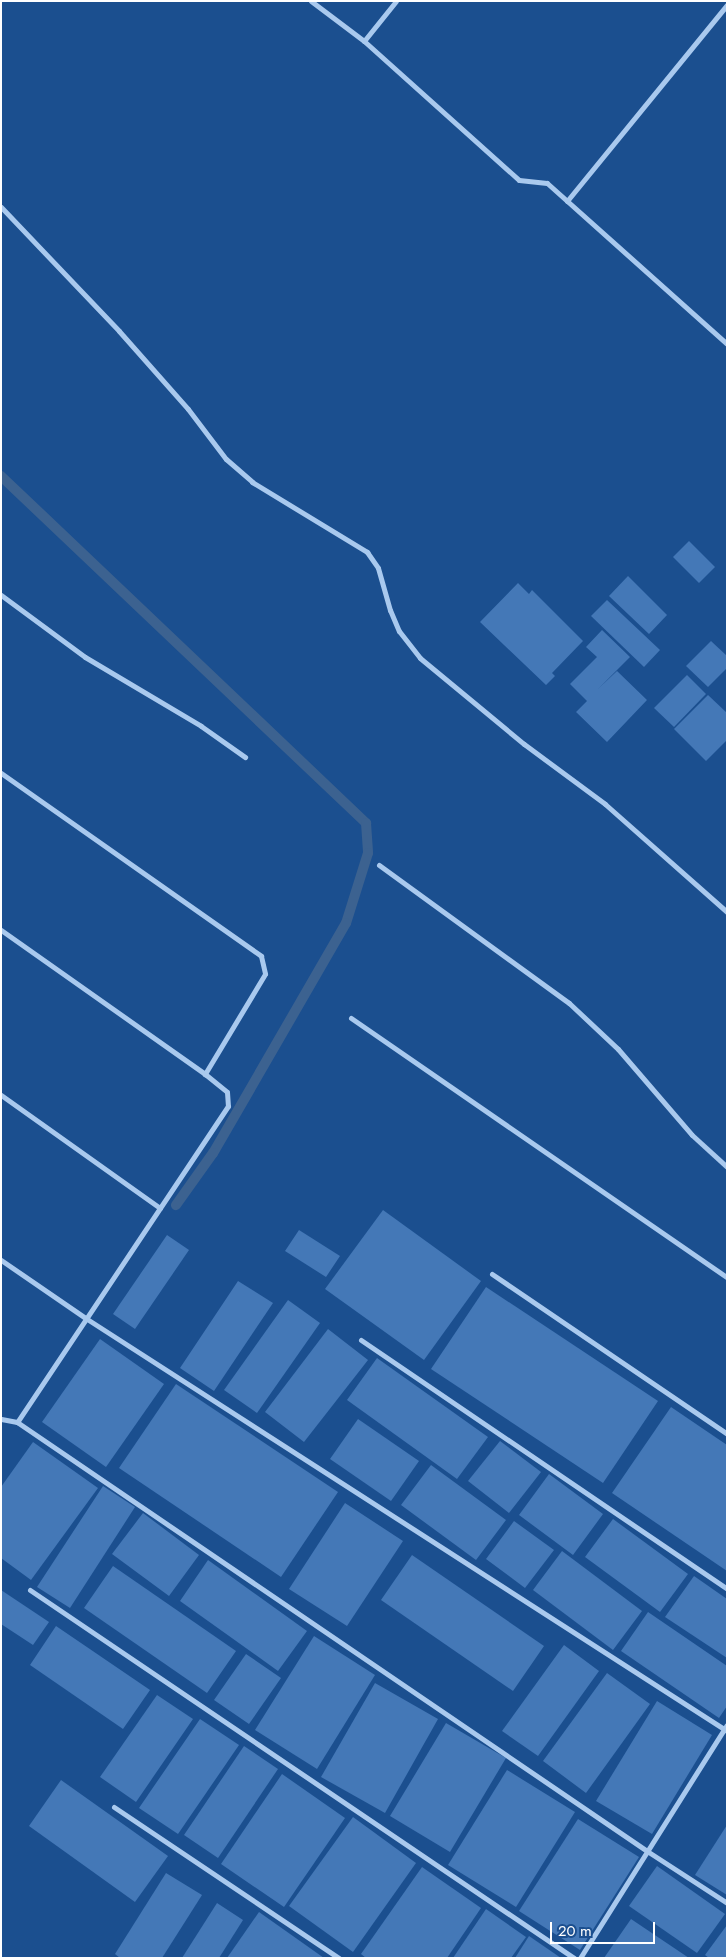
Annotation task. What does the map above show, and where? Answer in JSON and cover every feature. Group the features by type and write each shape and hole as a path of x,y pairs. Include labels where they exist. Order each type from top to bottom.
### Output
{"street":[{"path":"311,1 364,41 519,180 547,183 727,344"},
{"path":"364,41 396,1"},
{"path":"567,201 727,5"},
{"path":"1,208 119,331 188,409 226,459 252,482 366,552 378,568 390,610 399,631 420,658 524,744 605,804 727,912"},
{"path":"1,595 85,657 202,726 245,757"},
{"path":"1,773 261,956 265,974 206,1074"},
{"path":"379,865 569,1003 618,1050 692,1135 727,1167"},
{"path":"1,930 206,1074 227,1092 228,1106 17,1422"},
{"path":"351,1018 727,1277"},
{"path":"1,1095 160,1208"},
{"path":"1,1260 87,1319 726,1728 580,1958"},
{"path":"492,1274 727,1434"},
{"path":"361,1340 727,1588"},
{"path":"1,1419 17,1422 647,1851 727,1903"},
{"path":"30,1590 574,1958"},
{"path":"114,1807 339,1958"}],"building":[{"path":"689,541 715,567 699,583 673,557"},
{"path":"628,576 667,615 649,634 609,596"},
{"path":"518,583 529,594 532,590 583,641 552,673 555,676 546,685 480,622"},
{"path":"607,600 660,650 644,667 591,616"},
{"path":"602,630 630,657 598,689 617,671 647,700 607,742 576,712 587,701 570,684 597,657 586,647"},
{"path":"711,641 727,656 727,668 708,687 686,666"},
{"path":"687,675 706,694 674,727 654,708"},
{"path":"708,695 727,713 727,740 706,761 674,729"},
{"path":"383,1210 481,1281 424,1360 325,1289"},
{"path":"299,1230 340,1256 326,1277 285,1251"},
{"path":"167,1235 189,1250 135,1329 113,1314"},
{"path":"238,1281 273,1303 214,1391 180,1368"},
{"path":"486,1287 658,1401 603,1483 431,1369"},
{"path":"288,1300 320,1323 257,1413 224,1390"},
{"path":"328,1329 368,1360 304,1442 265,1412"},
{"path":"100,1339 164,1384 106,1467 42,1422"},
{"path":"377,1358 488,1437 457,1479 347,1400"},
{"path":"176,1384 338,1492 281,1577 119,1468"},
{"path":"671,1407 727,1445 727,1571 612,1493"},
{"path":"358,1419 419,1461 391,1501 330,1459"},
{"path":"500,1441 541,1472 509,1513 468,1481"},
{"path":"33,1442 98,1488 31,1580 1,1558 1,1487"},
{"path":"431,1465 506,1520 476,1560 401,1505"},
{"path":"549,1474 603,1514 573,1555 519,1515"},
{"path":"103,1486 135,1507 70,1608 37,1587"},
{"path":"345,1503 403,1541 347,1626 289,1589"},
{"path":"143,1513 199,1555 169,1596 112,1554"},
{"path":"613,1519 688,1574 660,1612 585,1557"},
{"path":"514,1521 554,1550 525,1588 486,1559"},
{"path":"562,1551 642,1611 613,1650 533,1590"},
{"path":"412,1555 544,1646 513,1691 381,1600"},
{"path":"208,1560 307,1631 278,1671 180,1601"},
{"path":"113,1566 236,1651 207,1693 84,1608"},
{"path":"694,1576 727,1599 727,1658 665,1617"},
{"path":"1,1590 49,1622 33,1645 1,1624"},
{"path":"648,1612 727,1666 727,1706 719,1718 621,1651"},
{"path":"56,1626 150,1690 123,1729 30,1665"},
{"path":"314,1636 375,1675 317,1769 255,1730"},
{"path":"564,1645 599,1671 538,1756 502,1731"},
{"path":"246,1654 281,1678 249,1724 214,1700"},
{"path":"607,1673 650,1704 586,1793 543,1761"},
{"path":"375,1683 438,1719 385,1813 321,1777"},
{"path":"157,1695 193,1719 136,1802 100,1777"},
{"path":"657,1701 712,1735 652,1834 596,1801"},
{"path":"200,1719 239,1745 178,1834 139,1808"},
{"path":"446,1723 506,1758 450,1852 390,1816"},
{"path":"244,1746 278,1769 218,1858 184,1835"},
{"path":"507,1770 575,1812 516,1907 448,1865"},
{"path":"282,1774 345,1818 284,1907 221,1864"},
{"path":"61,1780 168,1856 135,1902 29,1826"},
{"path":"353,1817 416,1863 353,1952 289,1906"},
{"path":"578,1819 639,1857 580,1950 519,1911"},
{"path":"727,1825 727,1895 695,1875"},
{"path":"657,1866 725,1914 697,1953 629,1906"},
{"path":"422,1867 481,1908 447,1958 366,1958 361,1954"},
{"path":"166,1873 202,1895 162,1958 120,1958 115,1954"},
{"path":"217,1903 243,1920 219,1958 182,1958"},
{"path":"486,1909 526,1937 511,1958 453,1958"},
{"path":"259,1912 324,1958 227,1958"},
{"path":"631,1919 689,1958 604,1958"},
{"path":"727,1925 727,1958 709,1958 705,1955"},
{"path":"529,1936 561,1958 515,1958"}],"waterway":[{"path":"1,476 366,823 368,853 346,923 213,1153 176,1205"}]}
